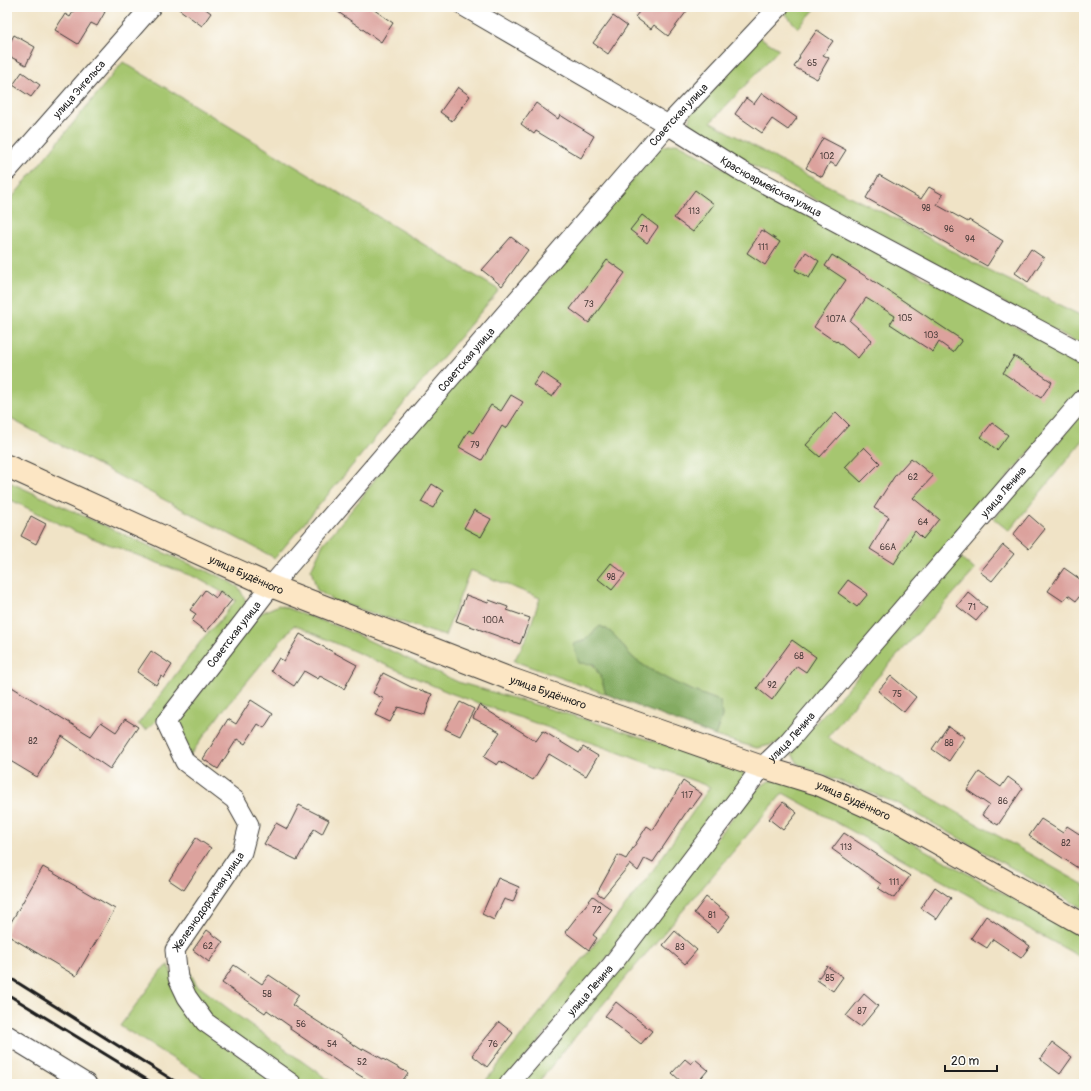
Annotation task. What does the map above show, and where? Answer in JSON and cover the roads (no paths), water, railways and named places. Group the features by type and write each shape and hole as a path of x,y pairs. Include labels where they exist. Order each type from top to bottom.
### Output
{"street":[{"name":"улица Энгельса","path":"7,171 151,7"},
{"name":"Красноармейская улица","path":"465,7 668,125 741,170 1084,354"},
{"name":"Советская улица","path":"166,722 271,586 668,125 779,7"},
{"name":"улица Ленина","path":"509,1084 611,966 762,767 788,742 1084,398"},
{"name":"улица Будённого","path":"7,466 271,586 508,678 762,767 818,784 895,819 1084,925"},
{"name":"Железнодорожная улица","path":"166,722 185,762 236,800 249,825 242,852 175,950 178,978 187,998 206,1022 292,1084"},
{"path":"7,1035 87,1084"}],"railway":[{"path":"7,976 179,1084"},
{"path":"7,994 154,1084"}]}
